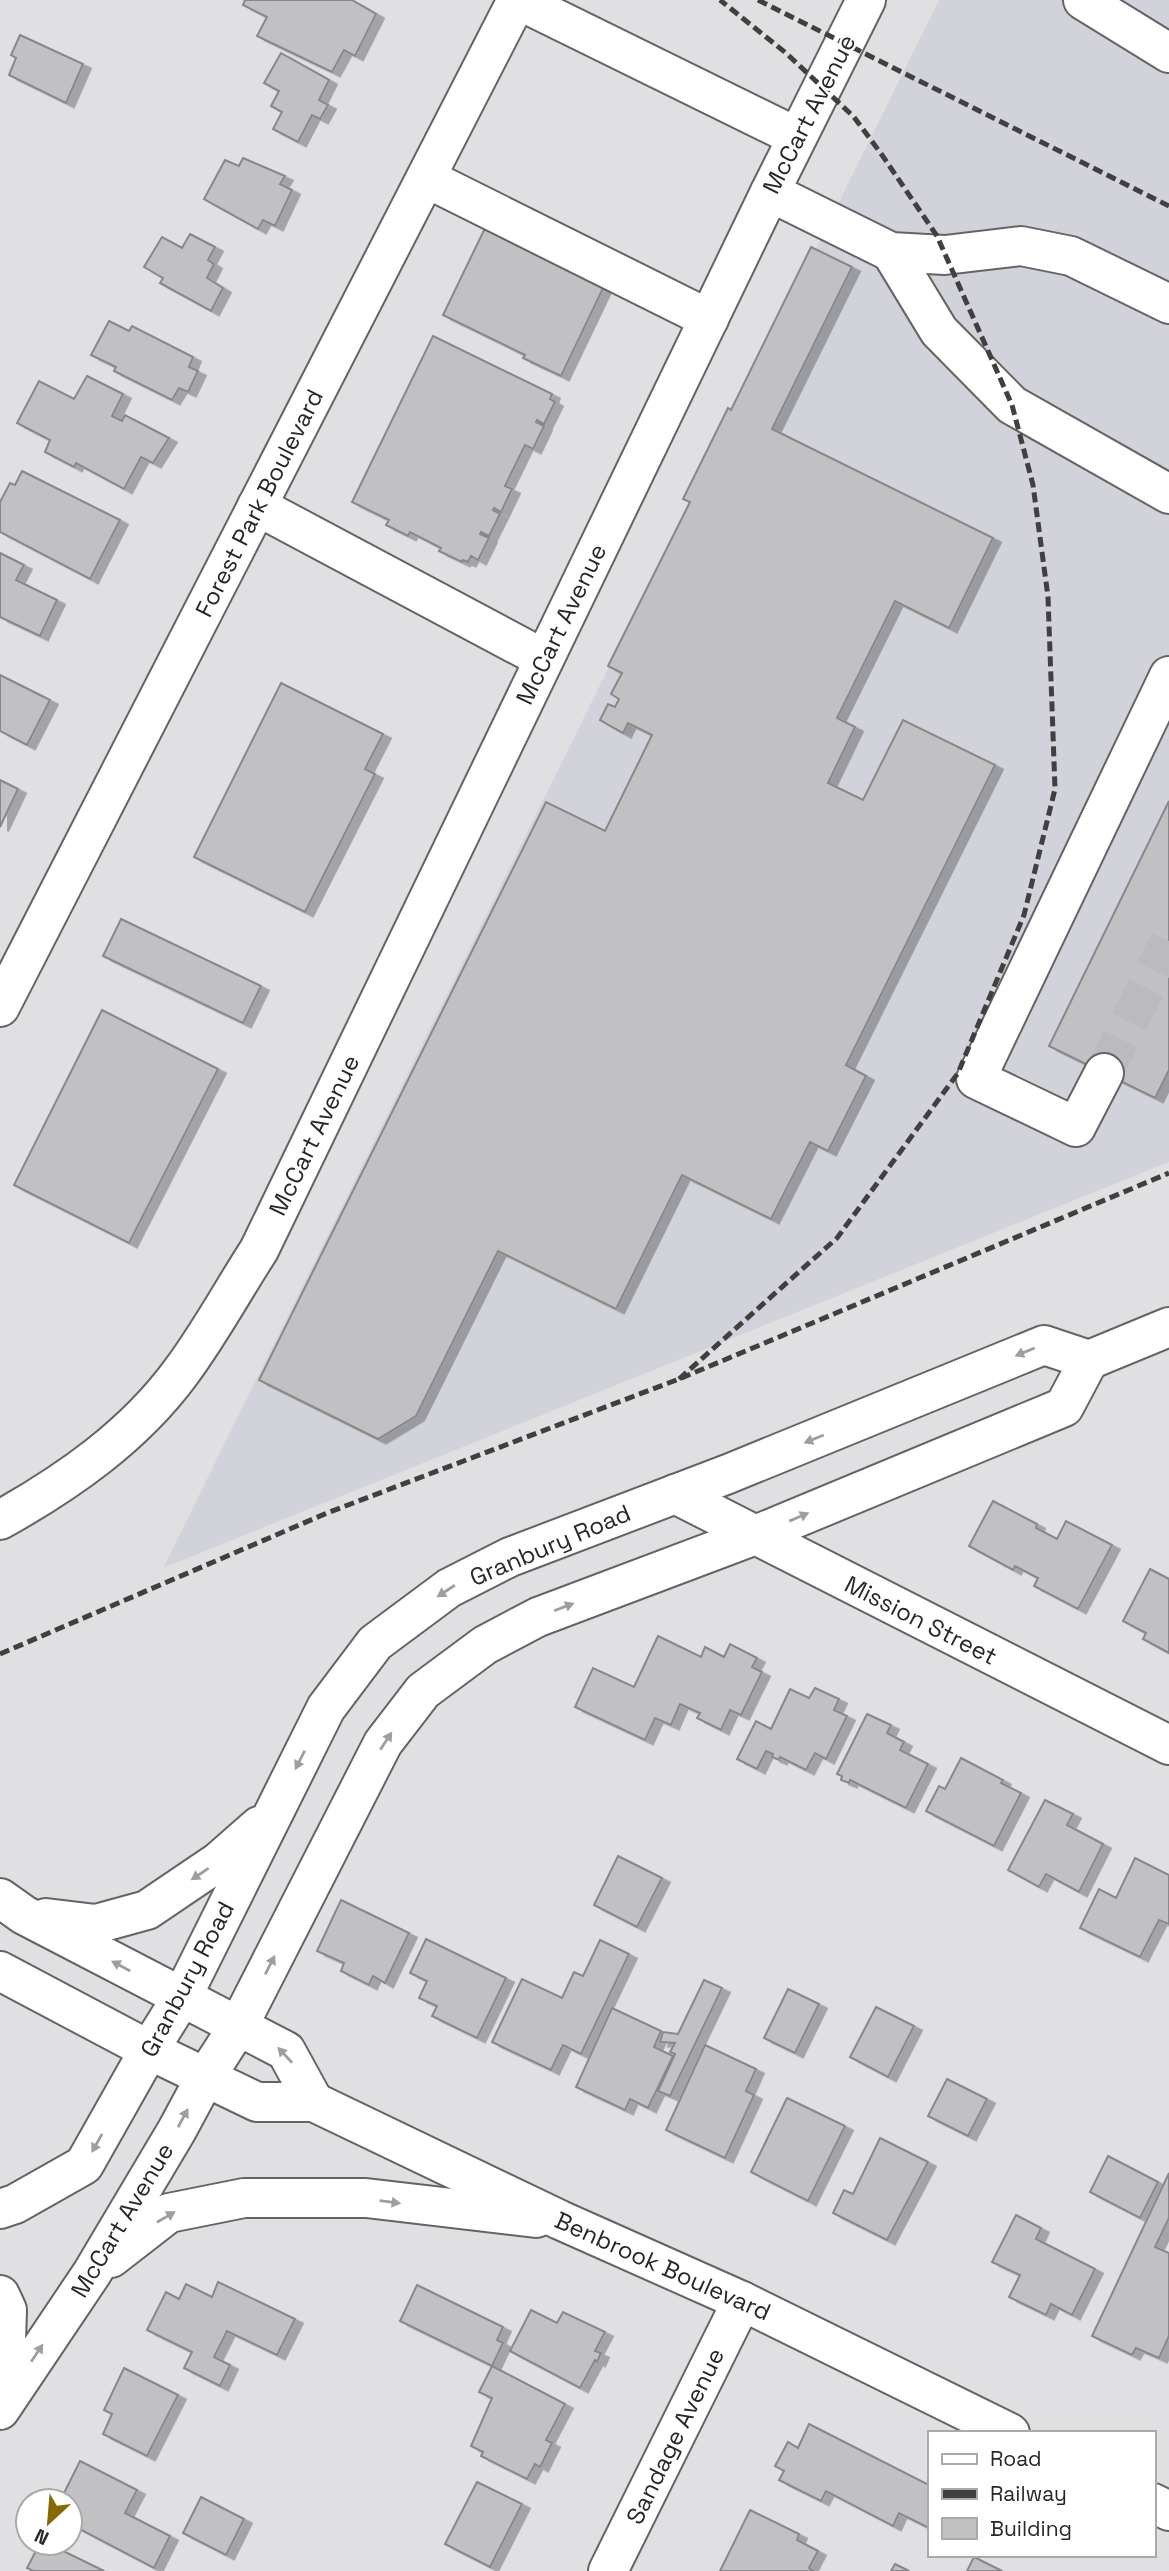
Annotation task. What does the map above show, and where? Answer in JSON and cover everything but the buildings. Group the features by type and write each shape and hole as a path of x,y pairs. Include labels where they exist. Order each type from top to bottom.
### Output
{"street":[{"path":"518,0 797,137"},
{"name":"Forest Park Boulevard","path":"0,1007 518,0"},
{"name":"McCart Avenue","path":"0,1520 38,1499 96,1459 150,1409 181,1372 259,1250 770,192 866,0"},
{"path":"1083,0 1169,53"},
{"path":"426,178 709,319"},
{"path":"770,192 891,252 945,255 1021,246 1071,256 1169,304"},
{"path":"891,252 939,331 1012,405 1169,494"},
{"path":"257,506 544,659"},
{"path":"1104,1073 1076,1127 976,1079 1169,676"},
{"path":"239,2025 383,1743 423,1691 485,1645 538,1617 753,1536 1064,1407 1089,1360 1169,1327"},
{"name":"Granbury Road","path":"0,2209 15,2204 84,2165 182,1997 326,1708 375,1643 449,1588 498,1563 1044,1345 1089,1360"},
{"name":"Mission Street","path":"674,1494 1169,1745"},
{"path":"12,1906 96,1924 147,1910 218,1862 271,1815"},
{"path":"12,1906 286,2052 314,2102"},
{"name":"Benbrook Boulevard","path":"0,1971 149,2050 257,2102 314,2102 561,2220 742,2301 1006,2431"},
{"name":"McCart Avenue","path":"2,2406 92,2273 205,2078 239,2025"},
{"path":"92,2273 169,2213 244,2198 366,2198 561,2220"},
{"path":"0,2295 7,2310 2,2406"},
{"name":"Sandage Avenue","path":"608,2571 742,2301"}],"shaded area":[{"path":"939,0 1169,0 1169,1162 163,1568"}],"tunnel":[{"path":"1104,1073 1169,941"}],"railway":[{"path":"679,1379 837,1238 958,1073 1024,915 1055,789 1048,597 1033,485 1012,405 937,236 882,155 854,117 786,53 720,0"},
{"path":"758,0 1169,206"},
{"path":"0,1654 327,1513 679,1379 1169,1173"}]}
